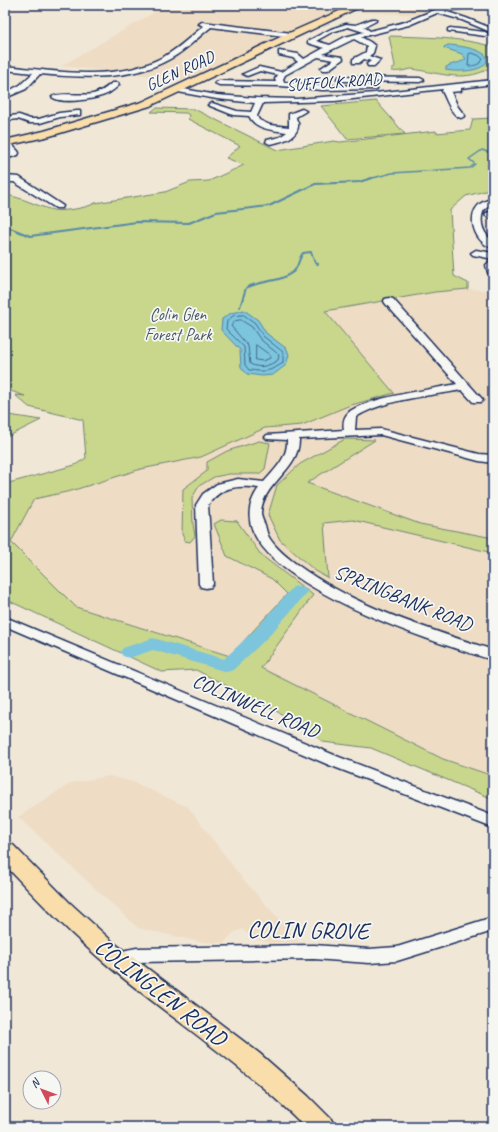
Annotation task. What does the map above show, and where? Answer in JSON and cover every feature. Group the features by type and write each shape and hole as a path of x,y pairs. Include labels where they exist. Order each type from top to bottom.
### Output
{"main road":[{"name":"GLEN ROAD","path":"5,143 90,122 146,104 292,35 360,5"},
{"name":"COLINGLEN ROAD","path":"5,851 86,933 119,962 265,1072 302,1106 322,1127"}],"street":[{"path":"281,84 279,79 282,74 330,47 354,36 406,24 436,11 474,5"},
{"path":"436,11 493,31"},
{"path":"358,28 374,20"},
{"path":"198,23 292,35"},
{"path":"406,24 411,26 413,29"},
{"path":"476,24 453,30 485,34"},
{"path":"5,68 98,74 124,72 143,68 163,60 210,25"},
{"path":"330,47 310,42 331,31 348,25 373,32"},
{"path":"354,36 368,43 370,46 369,53 361,60 379,66"},
{"path":"282,53 295,56 300,61 305,62"},
{"path":"318,55 339,59 325,68"},
{"path":"247,74 259,69 282,74"},
{"path":"5,96 23,87 39,70"},
{"path":"341,79 420,80"},
{"path":"224,85 281,84 313,88 369,87 382,91 381,79"},
{"name":"SUFFOLK ROAD","path":"178,90 218,97 260,100 320,100 382,91 487,87 493,82"},
{"path":"56,97 90,96 106,92 112,88 111,85"},
{"path":"461,116 452,108 451,100 446,91 450,89 487,87"},
{"path":"13,118 19,117 29,121 40,121 83,108 91,101 90,96"},
{"path":"260,100 253,114 254,120 259,124 292,131"},
{"path":"212,105 236,113 253,114"},
{"path":"83,108 90,122"},
{"path":"270,142 283,139 292,131 294,124 292,116 302,111"},
{"path":"5,143 15,153 5,157"},
{"path":"5,179 16,179 58,203"},
{"path":"491,211 480,210 477,218 478,229 482,237 493,245"},
{"path":"476,253 493,256"},
{"path":"389,301 477,400"},
{"path":"350,433 349,420 352,415 368,406 464,386"},
{"path":"271,437 371,432 390,434 479,457 493,458"},
{"name":"SPRINGBANK ROAD","path":"293,436 293,455 266,486 257,504 255,514 259,530 271,549 298,573 322,589 359,606 493,655"},
{"path":"206,584 202,505 207,496 209,493 220,487 234,483 266,486"},
{"name":"COLINWELL ROAD","path":"5,621 334,761 493,822"},
{"name":"COLIN GROVE","path":"119,962 125,957 136,955 307,952 369,956 398,954 493,924"}],"shaded area":[{"path":"167,5 303,5 343,9 295,30 192,80 61,66"},
{"path":"367,5 461,5 429,10 422,15 356,12 356,9"},
{"path":"468,289 493,291 493,776 443,759 230,656 76,607 11,542 33,499 71,491 141,469 201,457 265,428 302,425 348,406 393,393 325,311 435,292"},
{"path":"109,776 133,782 188,807 242,878 299,942 271,943 254,939 242,929 233,933 224,943 201,942 138,928 18,817 71,783"}],"green space":[{"path":"389,36 453,39 491,46 493,66 473,75 463,76 443,75 412,69 391,71 395,66"},
{"path":"376,101 405,134 347,139 321,106"},
{"name":"Colin Glen Forest Park","path":"156,108 194,109 277,150 334,141 340,142 436,131 436,133 470,130 473,119 493,118 493,189 466,196 450,210 454,276 468,283 468,289 435,292 325,311 394,393 348,406 302,425 265,428 201,457 141,469 71,491 34,499 11,542 76,607 230,656 287,594 272,579 227,556 214,524 221,520 237,521 261,555 313,595 261,668 443,759 493,776 493,799 371,748 323,742 303,725 196,670 162,672 5,599 5,484 75,465 86,458 83,420 29,407 15,395 25,396 5,389 5,195 53,210 68,210 81,208 95,203 165,192 190,182 209,181 244,165 226,158 240,146 188,119 189,115 186,113 151,112"},
{"path":"5,412 9,415 41,420 5,438"},
{"path":"345,439 375,440 307,483 420,524 493,538 493,553 353,520 324,523 328,578 314,570 280,540 268,515 277,485 300,464"},
{"path":"259,441 270,443 265,469 259,474 229,474 214,477 199,486 192,498 195,536 190,542 185,541 182,534 183,489 207,471 207,462 227,451"}],"water":[{"path":"448,45 477,50 486,56 486,64 482,67 470,70 446,70 446,67 466,59 462,54 444,48"},
{"path":"244,310 258,320 266,333 287,349 289,355 286,365 273,375 262,376 247,374 241,367 240,350 221,330 222,319 231,313"}],"waterway":[{"path":"369,179 392,173 470,168 475,164 469,159 482,150 493,154"},
{"path":"5,226 30,236 137,222 189,223 216,212 269,206 315,184 359,182 372,178"},
{"path":"240,307 246,288 251,285 288,276 295,270 303,253 311,252 315,263 318,264"},
{"path":"129,652 153,644 227,666 262,633 299,591"}]}
